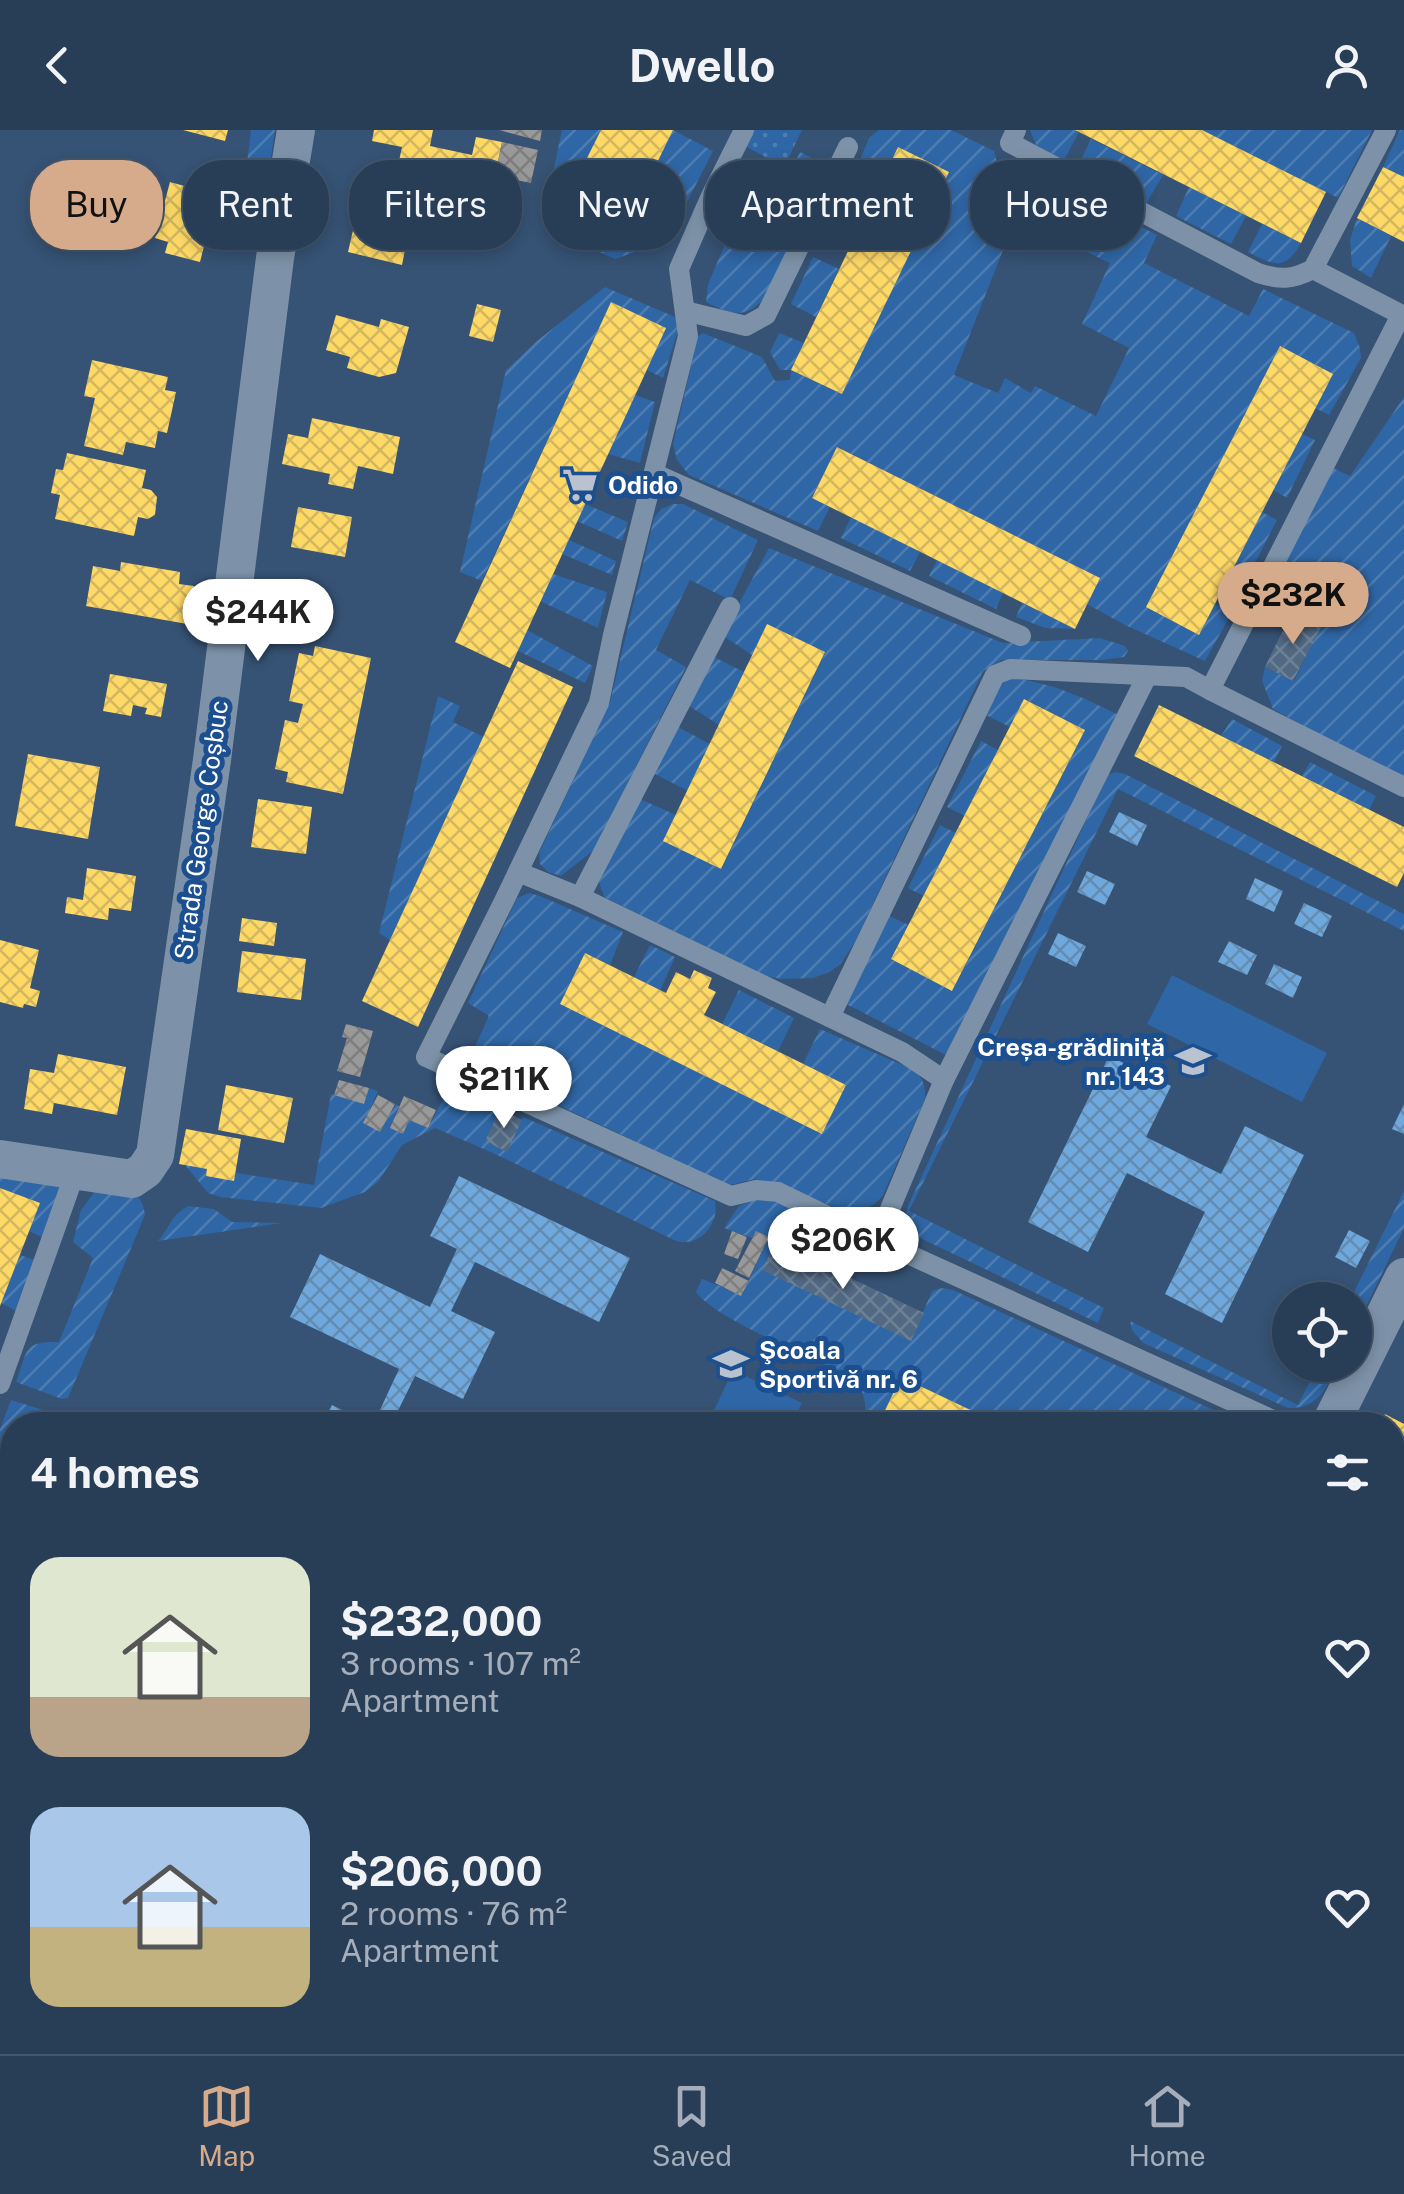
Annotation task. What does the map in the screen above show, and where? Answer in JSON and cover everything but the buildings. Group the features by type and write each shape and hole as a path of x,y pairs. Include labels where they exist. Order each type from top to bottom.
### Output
{"street":[{"name":"Strada George Coșbuc","path":"76,1170 132,1179 155,1154 212,760 275,258 296,130"},
{"path":"0,1158 76,1170"},
{"path":"1336,1412 1404,1276"}],"lane":[{"path":"744,130 679,270 688,336 598,703 426,1056 730,1196 756,1190 778,1192 1255,1412"},
{"path":"1016,130 1010,142 1276,279 1294,279 1313,270 1386,130"},
{"path":"685,311 746,326 766,314 848,146"},
{"path":"1210,690 1403,315 1313,270"},
{"path":"655,474 1020,636"},
{"path":"580,897 730,606"},
{"path":"830,1018 995,675 1010,669 1186,676 1404,787"},
{"path":"877,1240 944,1080 1147,676"},
{"path":"518,872 580,897 902,1052 944,1080"},
{"path":"0,1384 76,1170"}],"shaded area":[{"path":"251,130 275,130 271,160 247,160"},
{"path":"562,130 601,130 586,160 556,160"},
{"path":"673,130 713,151 705,160 686,204 685,160 658,160"},
{"path":"753,130 802,130 787,160 771,160 745,146"},
{"path":"879,130 951,130 994,151 996,160 970,160 970,250 1003,250 954,375 998,393 1005,378 1031,393 1035,386 1096,416 1129,348 1082,324 1110,263 1084,250 1144,250 1144,228 1157,235 1144,263 1249,316 1263,289 1354,333 1361,358 1329,415 1315,408 1332,374 1281,347 1147,607 1199,634 1215,604 1232,612 1205,661 1087,604 1099,578 838,447 812,497 830,507 818,531 689,475 677,460 673,444 698,336 703,333 762,357 775,381 790,380 791,370 842,394 875,250 950,250 950,160 895,160 898,147 892,160 860,160 869,138"},
{"path":"1030,130 1079,132 1064,160 1036,145"},
{"path":"1202,130 1372,130 1338,198"},
{"path":"1400,130 1404,130 1404,177 1383,167"},
{"path":"1091,139 1133,160 1081,160"},
{"path":"800,152 814,160 796,160"},
{"path":"1144,166 1163,175 1144,203"},
{"path":"1189,187 1246,216 1231,244 1176,216"},
{"path":"1357,218 1391,236 1371,278 1352,266 1350,240"},
{"path":"1262,224 1301,243 1284,262 1272,263 1248,252"},
{"path":"595,250 641,250 615,259"},
{"path":"723,250 788,250 766,295 745,312 723,310 706,302 708,284"},
{"path":"813,257 839,269 816,317 791,304"},
{"path":"605,287 675,317 680,324 663,378 647,370 665,328 611,303 482,581 460,572 506,370"},
{"path":"779,333 804,343 791,370 780,370 770,352"},
{"path":"635,395 655,402 640,463 608,454"},
{"path":"1404,397 1404,781 1273,709 1262,681 1265,667 1294,681 1320,627 1292,612 1281,571 1333,468 1350,476"},
{"path":"1302,434 1315,440 1287,498 1273,490"},
{"path":"585,504 628,522 622,541 577,521"},
{"path":"683,504 758,540 730,600 690,580 656,650 686,667 594,850 561,876 548,872 540,864 539,853 610,702 654,518 661,509"},
{"path":"1262,512 1277,520 1245,582 1231,573"},
{"path":"851,517 920,552 910,571 841,538"},
{"path":"569,540 616,561 612,575 562,554"},
{"path":"769,548 1003,643 1100,638 1125,646 1128,651 1124,657 1102,660 1001,660 983,671 854,944 841,963 813,978 766,976 604,897 599,882 640,799 676,815 722,868 825,653 752,655 722,635"},
{"path":"937,560 1003,593 996,609 929,576"},
{"path":"553,574 607,592 598,628 540,601"},
{"path":"1022,603 1075,629 1045,628 1016,617"},
{"path":"527,630 593,666 585,683 518,651"},
{"path":"714,657 744,672 719,725 689,706"},
{"path":"1011,678 1066,691 1117,714 948,1056 846,1004 887,915 909,925 892,960 953,990 1085,730 1025,699 1010,727 986,715 1000,685"},
{"path":"438,696 460,706 453,722 484,737 390,940 379,933"},
{"path":"1232,719 1282,746 1274,762 1221,736"},
{"path":"678,727 710,744 688,791 653,773"},
{"path":"981,741 998,750 965,816 947,807"},
{"path":"1310,762 1376,796 1369,810 1302,776"},
{"path":"1115,772 1404,914 1404,931 1118,789 909,1211 1104,1308 1098,1323 918,1237 905,1218 1107,775"},
{"path":"940,825 956,833 924,896 908,888"},
{"path":"529,893 623,932 610,965 585,953 560,1004 822,1133 846,1085 803,1064 820,1029 914,1070 923,1083 925,1099 883,1195 869,1207 852,1213 755,1179 726,1186 469,1064 461,1048 472,1053 489,1016 468,1003 517,898"},
{"path":"650,945 675,957 660,991 634,977"},
{"path":"1172,975 1327,1053 1302,1102 1147,1024"},
{"path":"739,990 794,1018 778,1051 722,1024"},
{"path":"450,1086 503,1107 485,1141 507,1151 523,1117 715,1201 711,1225 693,1241 676,1241 435,1128 402,1145 378,1182 365,1192 321,1208 220,1197 208,1193 185,1165 314,1185 331,1094 364,1103 369,1088 378,1091 364,1123 380,1131 395,1104 399,1106 390,1128 403,1134 409,1120 428,1128"},
{"path":"0,1168 62,1187 42,1237 29,1231 39,1203 0,1188"},
{"path":"95,1191 128,1191 139,1198 145,1215 68,1398 62,1399 16,1382 32,1346 59,1342 93,1258 73,1242 81,1210"},
{"path":"1404,1191 1404,1228 1372,1294 1372,1282 1359,1282"},
{"path":"755,1199 771,1201 803,1213 816,1223 817,1262 911,1340 932,1291 953,1290 1218,1412 866,1412 858,1380 746,1327 706,1303 696,1292 702,1279 742,1295 769,1237 756,1231 752,1238 724,1228 739,1206"},
{"path":"188,1206 214,1209 232,1222 282,1223 158,1241"},
{"path":"20,1255 35,1260 16,1311 1,1303"},
{"path":"1130,1321 1298,1405 1310,1382 1329,1382 1314,1401 1288,1408 1143,1343"},
{"path":"733,1370 802,1403 798,1412 713,1412"},
{"path":"11,1400 50,1412 6,1412"}],"place":[{"name":"Odido","path":"580,485"},
{"name":"Creșa-grădiniță nr. 143","path":"1193,1061"},
{"name":"Şcoala Sportivă nr. 6","path":"731,1364"}]}
